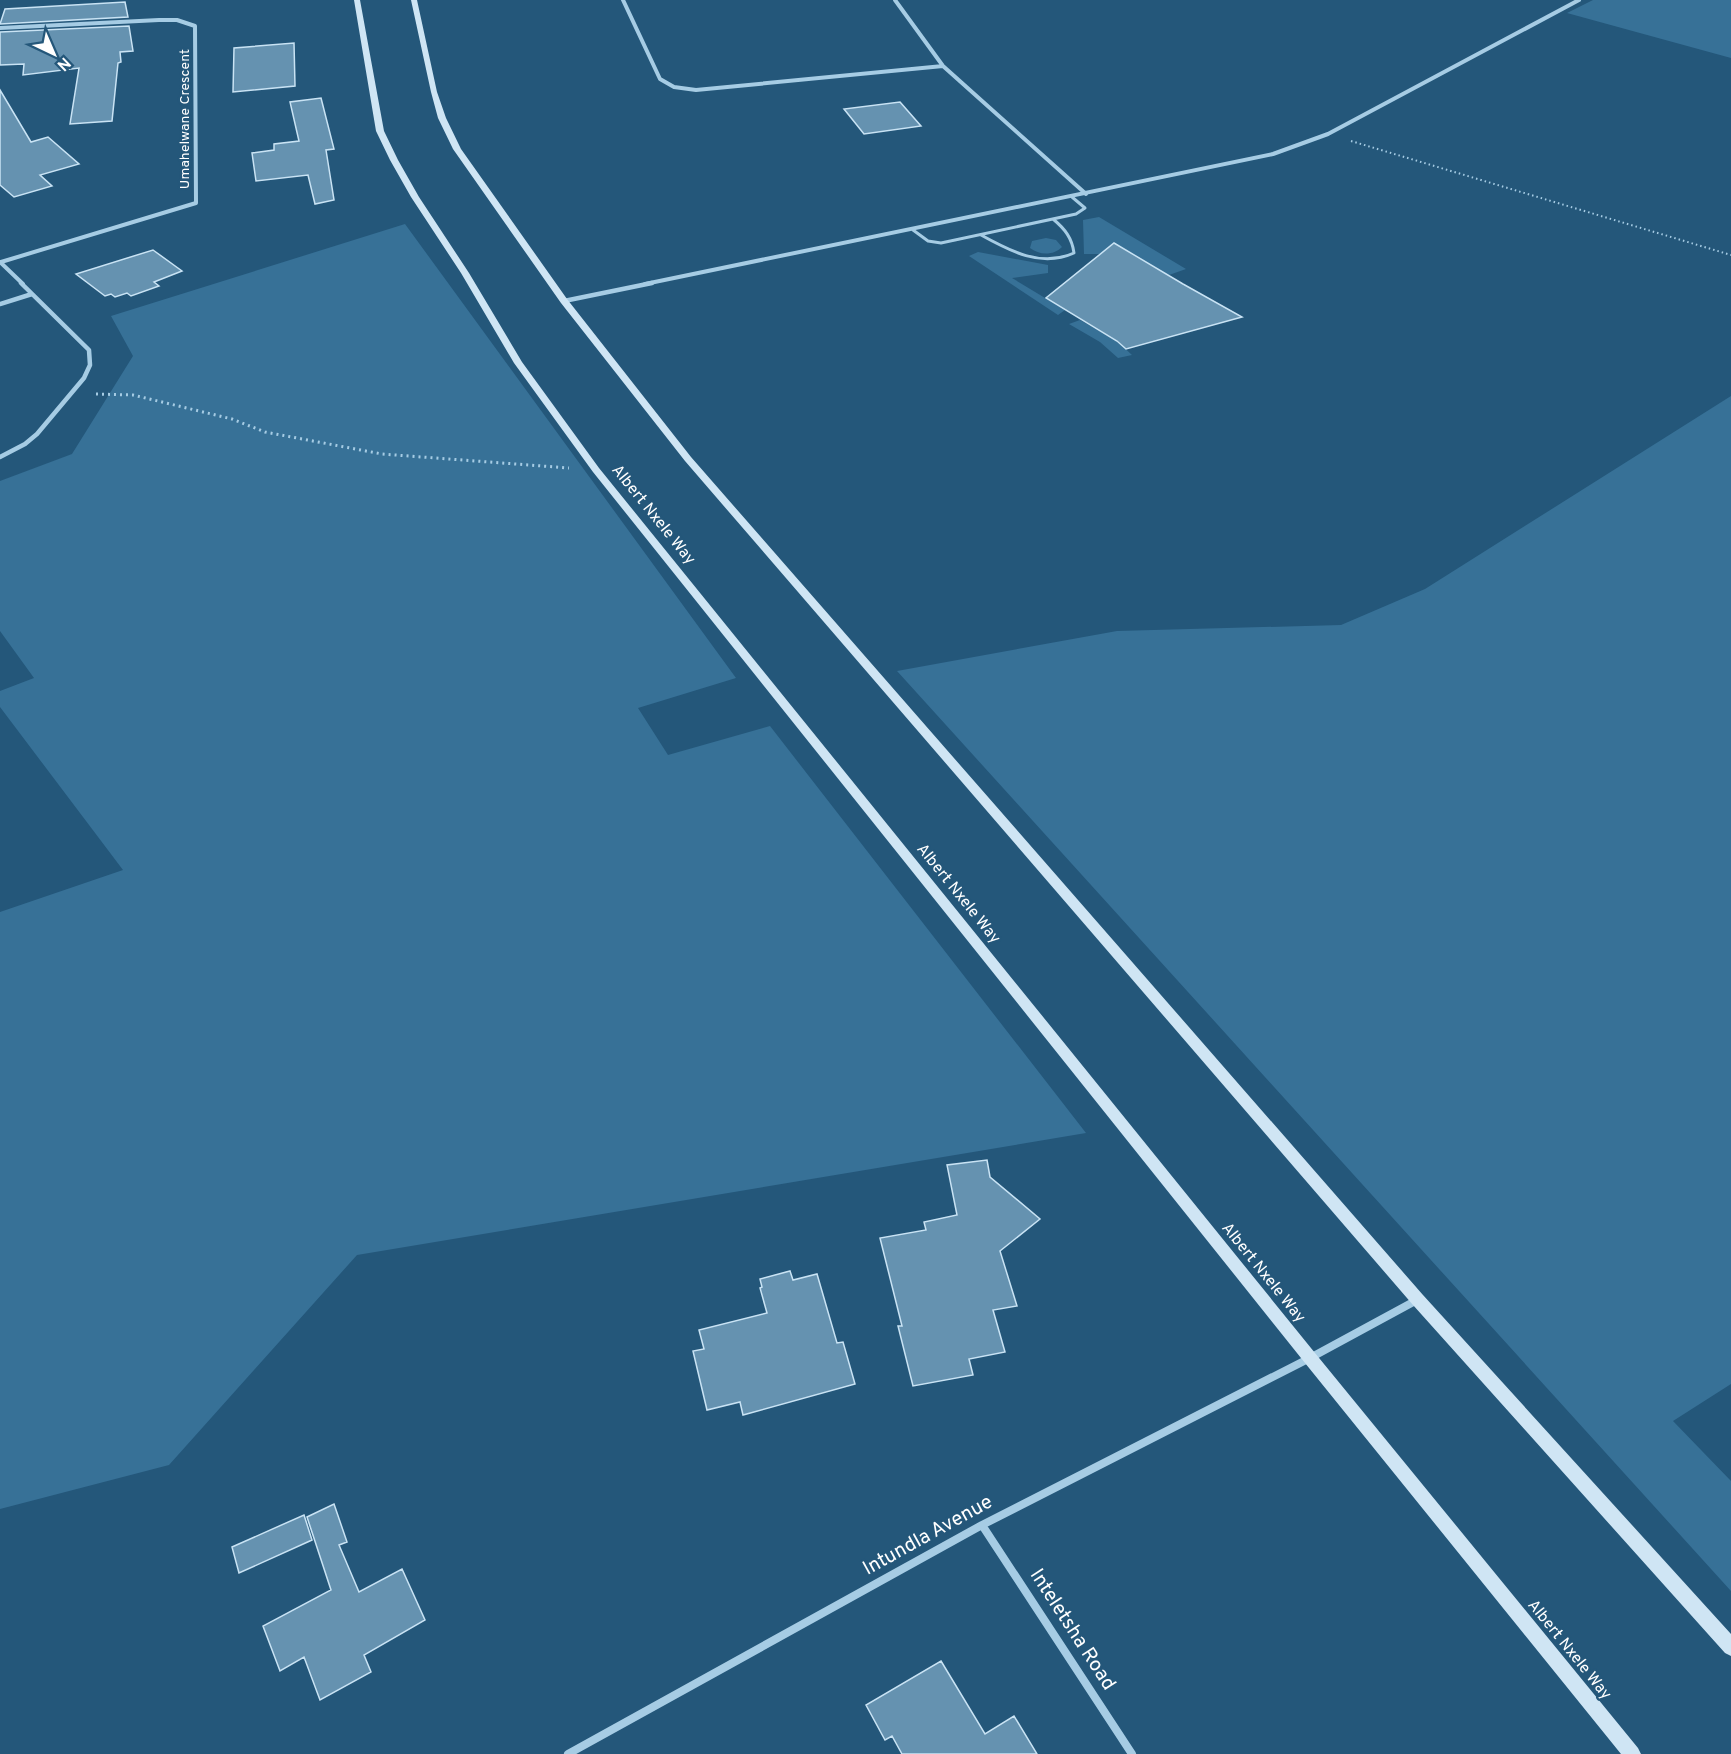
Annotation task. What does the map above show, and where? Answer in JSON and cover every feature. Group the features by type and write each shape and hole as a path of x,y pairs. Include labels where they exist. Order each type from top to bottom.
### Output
{"main road":[{"name":"Albert Nxele Way","path":"357,0 380,131 415,197 465,273 518,363 596,470 1310,1358 1632,1754"},
{"path":"414,0 434,92 442,118 457,148 564,301 696,468 1418,1300 1731,1647"}],"street":[{"path":"623,0 660,79 674,87 696,90 943,66"},
{"path":"895,0 943,66 1086,194"},
{"path":"564,301 1273,154 1328,134 1579,0"},
{"name":"Umahelwane Crescent","path":"0,28 159,20 177,20 195,26 196,203 0,262"},
{"path":"0,262 89,350 90,365 84,378 37,434 25,444 0,457"},
{"path":"0,304 32,294"},
{"name":"Intundla Avenue","path":"568,1754 982,1525 1310,1358 1418,1300"},
{"name":"Inteletsha Road","path":"982,1525 1132,1754"}],"lane":[{"path":"913,230 928,241 941,243 981,235 1076,214 1084,208 1072,197"},
{"path":"981,235 1005,249 1032,257 1051,261 1066,258 1074,253 1072,243 1068,232 1053,219"}],"path":[{"path":"1328,134 1731,255"},
{"path":"71,394 133,395 232,419 265,432 382,454 596,470"}],"shaded area":[{"path":"1593,0 1731,0 1731,58 1567,13"},
{"path":"1099,217 1186,269 1169,275 1114,244 1100,254 1084,254 1083,220"},
{"path":"405,224 736,678 638,708 668,755 770,726 1086,1133 357,1255 169,1465 0,1509 0,912 123,870 0,707 0,691 34,678 0,631 0,481 72,454 133,356 111,316"},
{"path":"1046,238 1056,240 1062,247 1054,252 1046,253 1030,248 1032,241"},
{"path":"978,252 1048,265 1048,273 1012,278 1065,310 1058,315 969,256"},
{"path":"1080,320 1117,341 1132,355 1118,358 1100,342 1069,324"},
{"path":"1731,396 1731,1384 1673,1421 1731,1481 1731,1591 897,671 1117,631 1341,625 1425,589"}],"building":[{"path":"125,2 128,17 0,24 5,9"},
{"path":"129,26 133,51 120,52 121,62 118,63 112,121 70,124 79,68 23,75 24,64 0,65 0,32"},
{"path":"294,43 295,86 233,92 234,48"},
{"path":"0,90 31,142 48,137 79,164 40,175 52,186 14,197 0,185"},
{"path":"321,98 334,149 326,150 334,200 315,204 308,175 256,181 252,153 274,150 274,144 299,141 290,102"},
{"path":"900,102 921,126 864,134 844,109"},
{"path":"1114,243 1242,317 1126,349 1117,341 1046,298"},
{"path":"153,250 182,271 154,282 159,286 131,296 127,293 115,297 111,294 105,296 76,274"},
{"path":"987,1160 990,1177 1040,1219 1000,1251 1017,1306 993,1310 1005,1352 969,1359 973,1375 913,1386 898,1326 902,1326 880,1238 926,1230 924,1222 957,1215 947,1165"},
{"path":"790,1271 793,1280 817,1274 837,1343 843,1342 855,1384 743,1415 740,1402 707,1410 693,1351 704,1349 699,1330 767,1313 760,1288 762,1287 760,1279"},
{"path":"334,1504 347,1542 339,1545 359,1592 402,1569 425,1620 364,1655 371,1672 320,1700 304,1657 280,1671 263,1626 331,1590 307,1517"},
{"path":"304,1515 312,1540 239,1573 232,1547"},
{"path":"941,1661 985,1734 1014,1716 1037,1754 902,1754 892,1736 885,1740 866,1705"}]}
